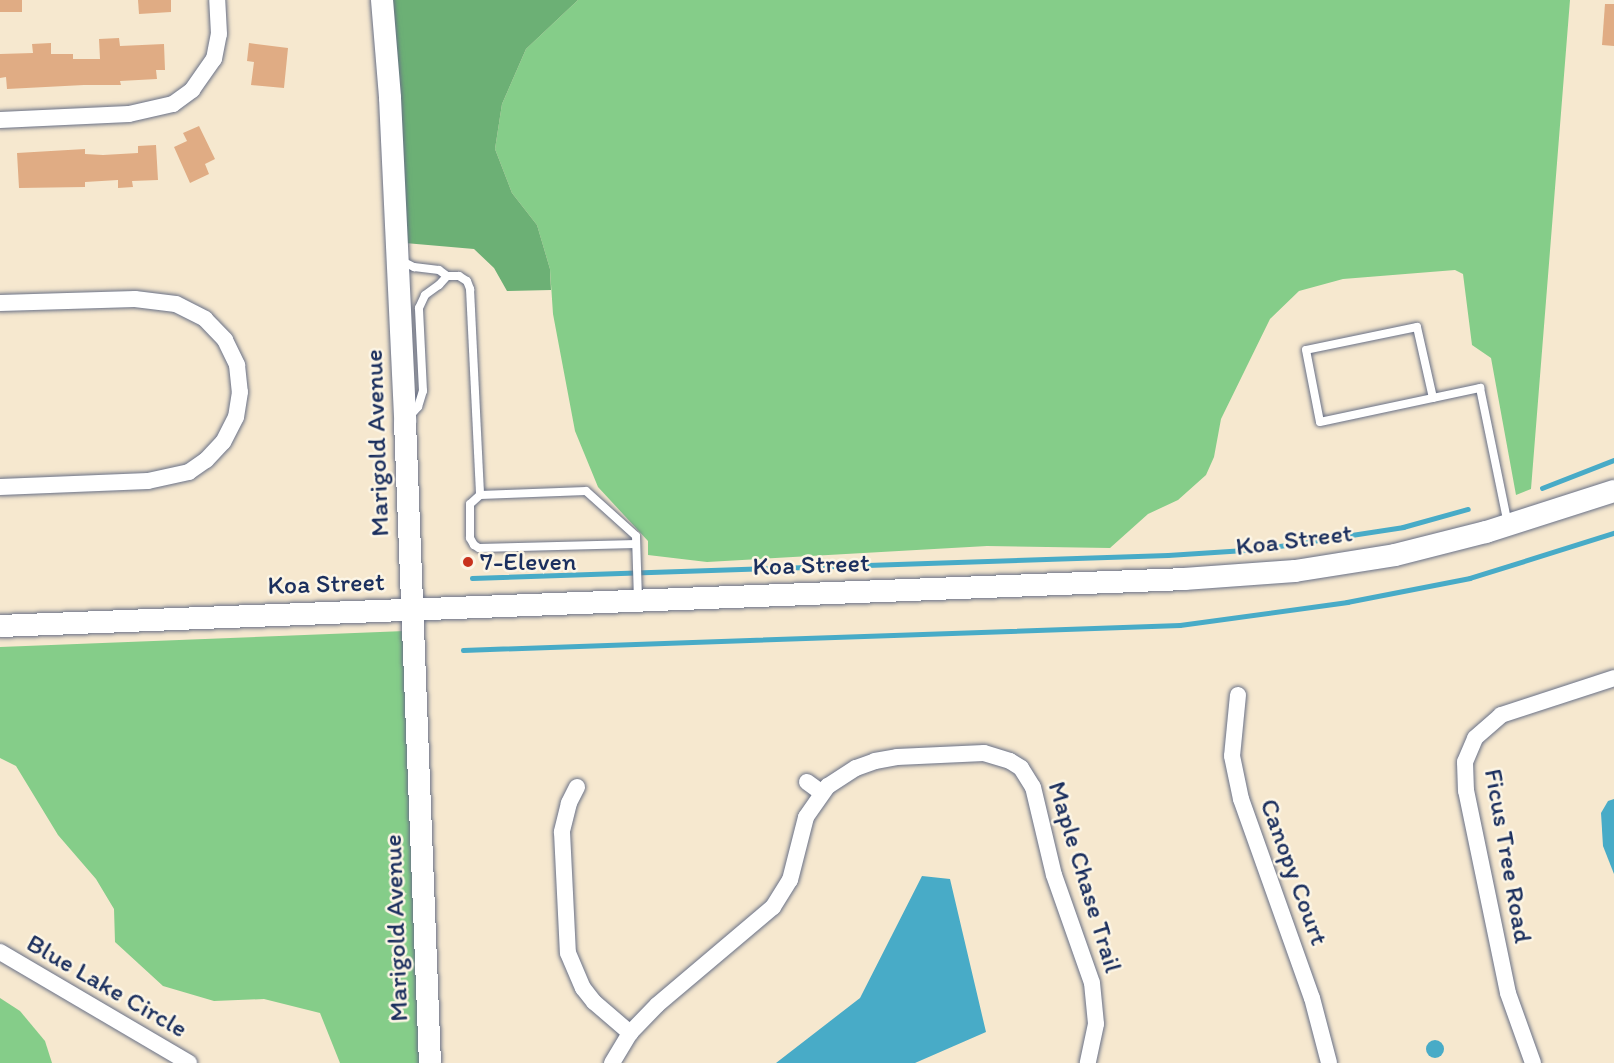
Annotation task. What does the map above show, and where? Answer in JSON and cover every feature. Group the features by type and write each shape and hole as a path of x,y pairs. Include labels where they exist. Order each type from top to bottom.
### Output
{"main road":[{"name":"Marigold Avenue","path":"382,0 390,98 405,422 430,1063"},
{"name":"Koa Street","path":"0,626 1184,579 1296,571 1395,555 1509,525 1614,490"}],"street":[{"path":"0,120 129,114 173,104 197,85 214,59 219,34 217,0"},
{"path":"0,303 135,299 176,304 205,319 225,340 237,365 240,392 236,417 224,442 207,460 189,472 148,481 0,487"},
{"name":"Ficus Tree Road","path":"1533,1063 1508,993 1466,791 1466,762 1475,738 1501,715 1614,678"},
{"name":"Canopy Court","path":"1238,695 1232,756 1240,799 1312,998 1329,1063"},
{"name":"Maple Chase Trail","path":"612,1063 630,1033 679,985 773,907 790,880 806,817 821,792 856,768 897,757 984,753 998,755 1021,768 1033,787 1054,875 1092,983 1096,1024 1088,1063"},
{"path":"807,782 821,792"},
{"path":"577,787 569,803 562,832 568,953 583,988 594,1002 630,1033"},
{"name":"Blue Lake Circle","path":"0,952 189,1063"}],"lane":[{"path":"397,258 414,267 439,270 447,276 459,276 466,281 470,290 480,495"},
{"path":"405,422 418,407 423,391 419,308 425,295 447,276"},
{"path":"1433,398 1417,327 1306,350 1320,422 1433,398 1480,388 1509,525"},
{"path":"636,544 479,548 470,538 470,504 480,495 586,491 636,536 638,600"}],"green space":[{"path":"390,0 578,0 526,49 502,104 495,149 512,193 537,225 550,269 551,290 507,291 494,268 474,249 405,243"},
{"path":"578,0 1570,0 1531,489 1516,495 1491,358 1472,345 1463,274 1455,270 1343,279 1299,291 1270,319 1221,419 1214,457 1206,475 1178,500 1148,514 1110,548 987,546 707,562 648,555 648,541 598,487 575,431 553,314 550,269 537,225 512,193 495,149 502,104 526,49"},
{"path":"405,631 422,1063 340,1063 320,1013 264,999 214,1001 163,986 115,942 114,909 96,879 58,835 16,766 0,758 0,647"},
{"path":"0,998 20,1011 45,1041 52,1063 0,1063"}],"water":[{"path":"1614,799 1614,874 1603,846 1601,813 1608,801"},
{"path":"922,876 950,879 986,1032 915,1063 776,1063 860,998"},
{"path":"1435,1040 1441,1043 1444,1049 1441,1055 1435,1058 1429,1055 1426,1049 1429,1043"}],"building":[{"path":"0,0 22,0 22,12 0,12"},
{"path":"138,0 171,0 171,12 139,14"},
{"path":"1605,4 1614,4 1614,46 1602,45"},
{"path":"119,38 120,46 164,44 165,70 156,70 157,79 120,81 121,85 7,89 6,77 0,78 0,54 33,53 32,44 51,43 51,54 73,54 73,59 100,59 99,39"},
{"path":"249,43 288,48 284,88 251,85 254,62 247,61"},
{"path":"199,126 215,159 205,164 209,174 190,183 174,147 187,141 183,133"},
{"path":"156,145 158,180 132,181 133,187 118,188 118,180 85,182 85,187 19,188 17,153 85,149 85,154 138,153 138,146"}],"waterway":[{"path":"1542,488 1614,460"},
{"path":"472,578 1168,555 1260,549 1403,527 1468,509"},
{"path":"463,650 1180,625 1347,602 1470,578 1614,533"}],"place":[{"name":"7-Eleven","path":"468,562"}]}
